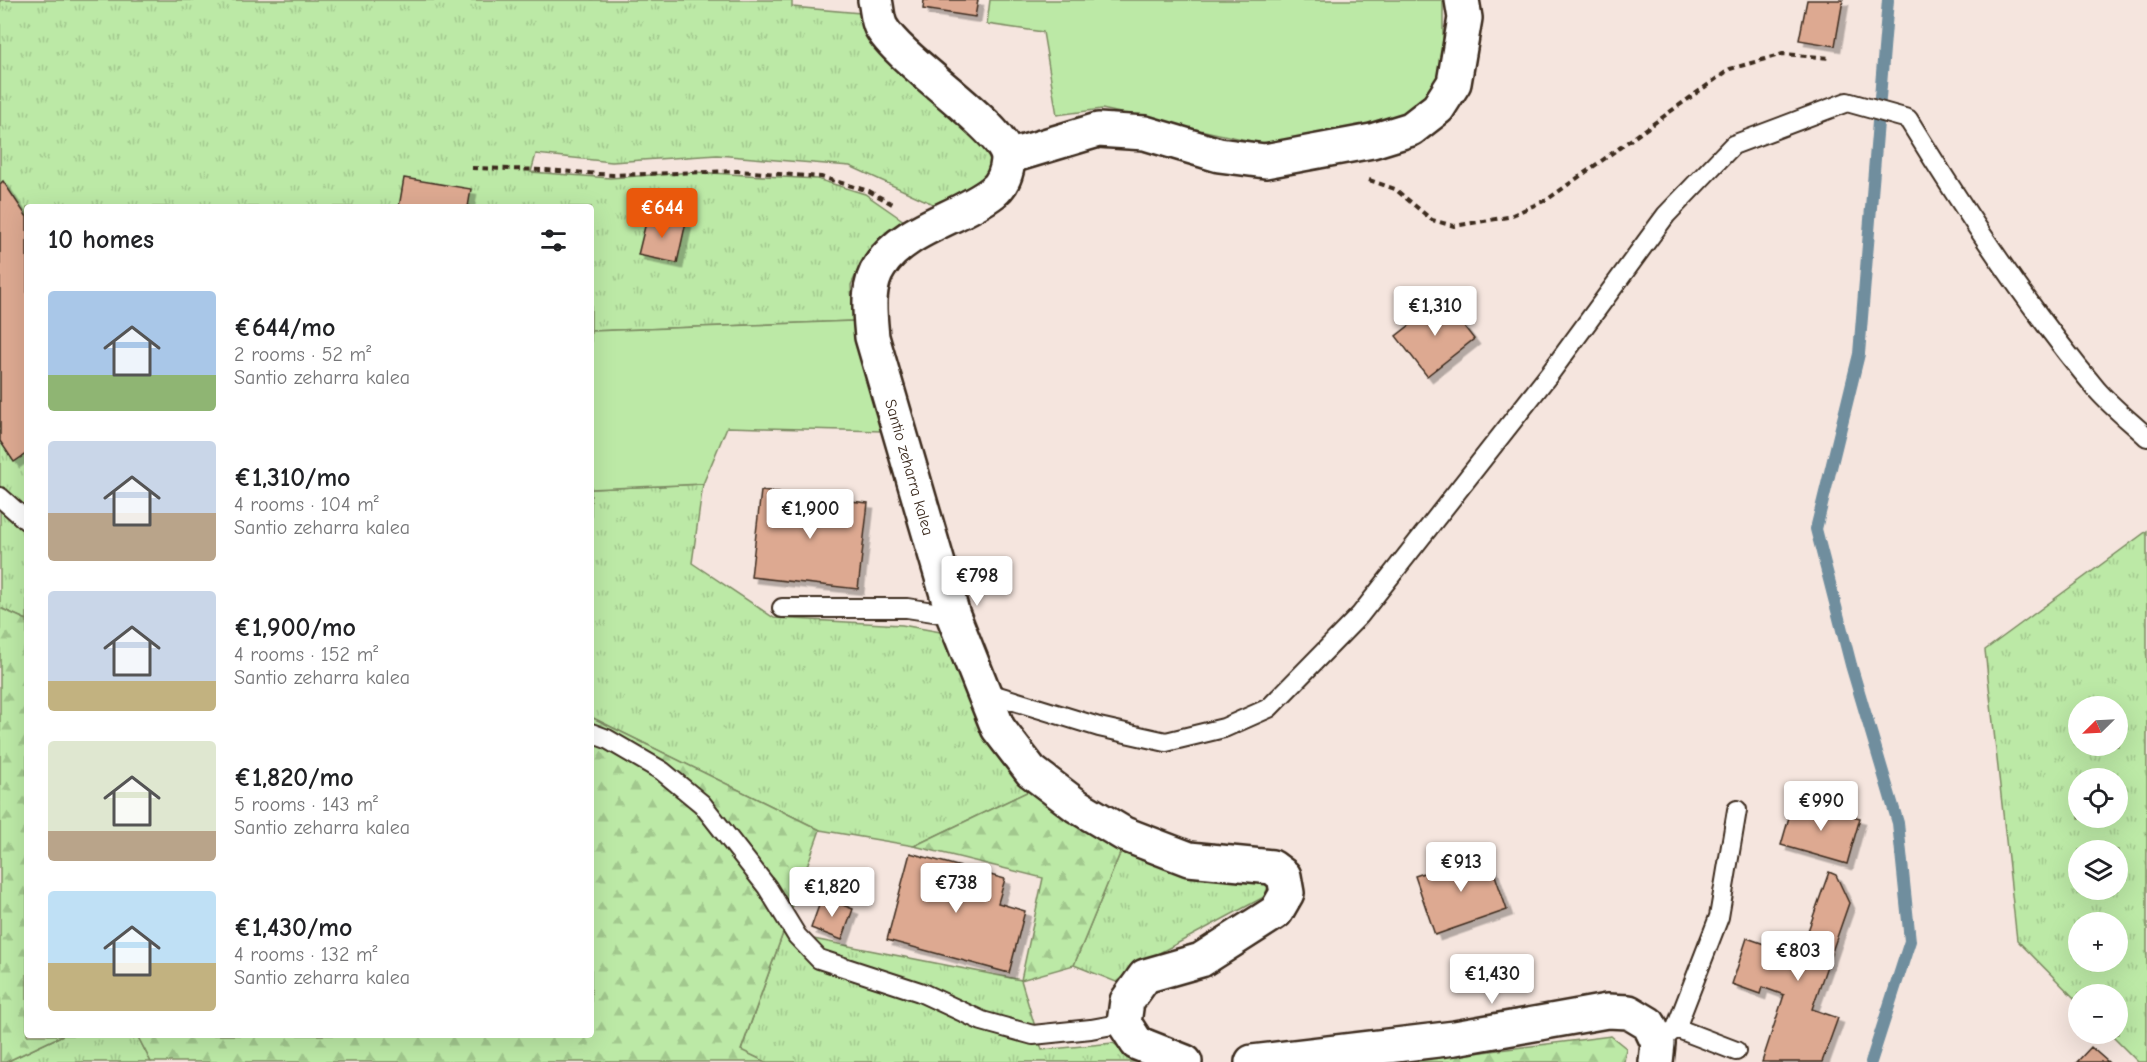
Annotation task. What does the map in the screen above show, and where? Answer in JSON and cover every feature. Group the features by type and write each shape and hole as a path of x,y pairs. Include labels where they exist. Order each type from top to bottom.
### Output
{"street":[{"path":"875,0 879,25 896,47 993,132 1008,157 1098,130 1145,133 1219,155 1265,161 1372,141 1411,129 1438,108 1454,83 1465,18 1462,0"},
{"name":"Santio zeharra kalea","path":"1008,157 1006,177 994,192 897,246 879,267 868,301 872,337 953,615 998,728 1032,771 1077,806 1124,834 1189,859 1272,867 1284,876 1287,892 1276,912 1201,960 1145,975 1127,1001 1124,1023"},
{"path":"1252,1062 1455,1038 1607,1011 1629,1012 1649,1024 1663,1044"},
{"path":"1124,1023 1137,1043 1185,1062"}],"lane":[{"path":"982,691 1099,727 1166,742 1224,728 1269,708 1360,615 1544,382 1666,215 1688,191 1733,145 1847,102 1908,118 1938,168 2021,291 2098,391 2147,437"},
{"path":"0,497 24,518"},
{"path":"782,608 907,608 953,615"},
{"path":"594,734 662,771 702,804 767,887 797,936 819,959 920,992 982,1021 1033,1035 1124,1023"},
{"path":"1736,1051 1663,1044 1719,917 1737,810"}],"path":[{"path":"1362,178 1395,189 1432,220 1454,226 1508,217 1548,199 1730,69 1783,54 1831,58"},
{"path":"472,168 613,175 738,171 821,177 869,191 931,227"}],"green space":[{"path":"0,0 792,0 792,7 872,14 996,158 986,177 979,183 964,193 935,205 850,166 717,155 612,162 536,154 531,172 610,178 694,172 817,179 865,194 904,221 861,264 851,285 853,321 594,331 594,204 24,204 24,619 0,608"},
{"path":"990,0 1443,0 1443,58 1435,87 1414,110 1375,126 1270,145 1102,109 1057,115 1043,32 987,24"},
{"path":"853,321 882,431 727,427 703,484 594,489 594,331"},
{"path":"703,484 692,563 774,618 902,625 946,633 1031,790 914,846 820,830 594,718 594,489"},
{"path":"2147,531 2147,1062 2138,1062 2120,1044 2128,1044 2128,984 2068,984 2068,992 2017,940 1985,650"},
{"path":"0,608 24,619 24,1038 57,1038 6,1062 0,1062"},
{"path":"594,718 820,830 741,1050 766,1062 151,1062 139,1038 594,1038"},
{"path":"1031,790 1121,851 1074,965 1021,980 1043,878 914,846"},
{"path":"1121,851 1260,878 1268,887 1264,897 1137,965 1116,982 1074,965"},
{"path":"783,933 1021,980 1042,1050 1113,1043 1141,1062 766,1062 741,1051"},
{"path":"1611,1036 1626,1048 1624,1062 1403,1062"},
{"path":"57,1038 139,1038 151,1062 6,1062"}],"building":[{"path":"924,0 978,0 975,17 923,9"},
{"path":"1807,0 1843,0 1835,46 1799,40"},
{"path":"404,178 471,189 468,204 400,204"},
{"path":"3,181 24,212 24,455 14,462 0,441 0,184"},
{"path":"648,214 686,222 677,263 638,255"},
{"path":"1443,299 1474,339 1427,376 1396,336"},
{"path":"761,491 868,503 858,589 751,577"},
{"path":"1794,800 1860,818 1847,864 1781,845"},
{"path":"1487,852 1507,910 1435,935 1415,876"},
{"path":"910,853 1005,879 998,903 1025,911 1009,973 887,940"},
{"path":"1829,872 1836,875 1849,903 1812,1009 1838,1018 1822,1062 1762,1062 1784,995 1762,987 1760,994 1732,984 1747,938 1799,956"},
{"path":"822,897 853,909 842,940 811,928"},
{"path":"2091,1047 2108,1062 2077,1062"}],"waterway":[{"path":"1871,1062 1910,941 1898,823 1851,665 1816,529 1859,354 1888,0"}]}
